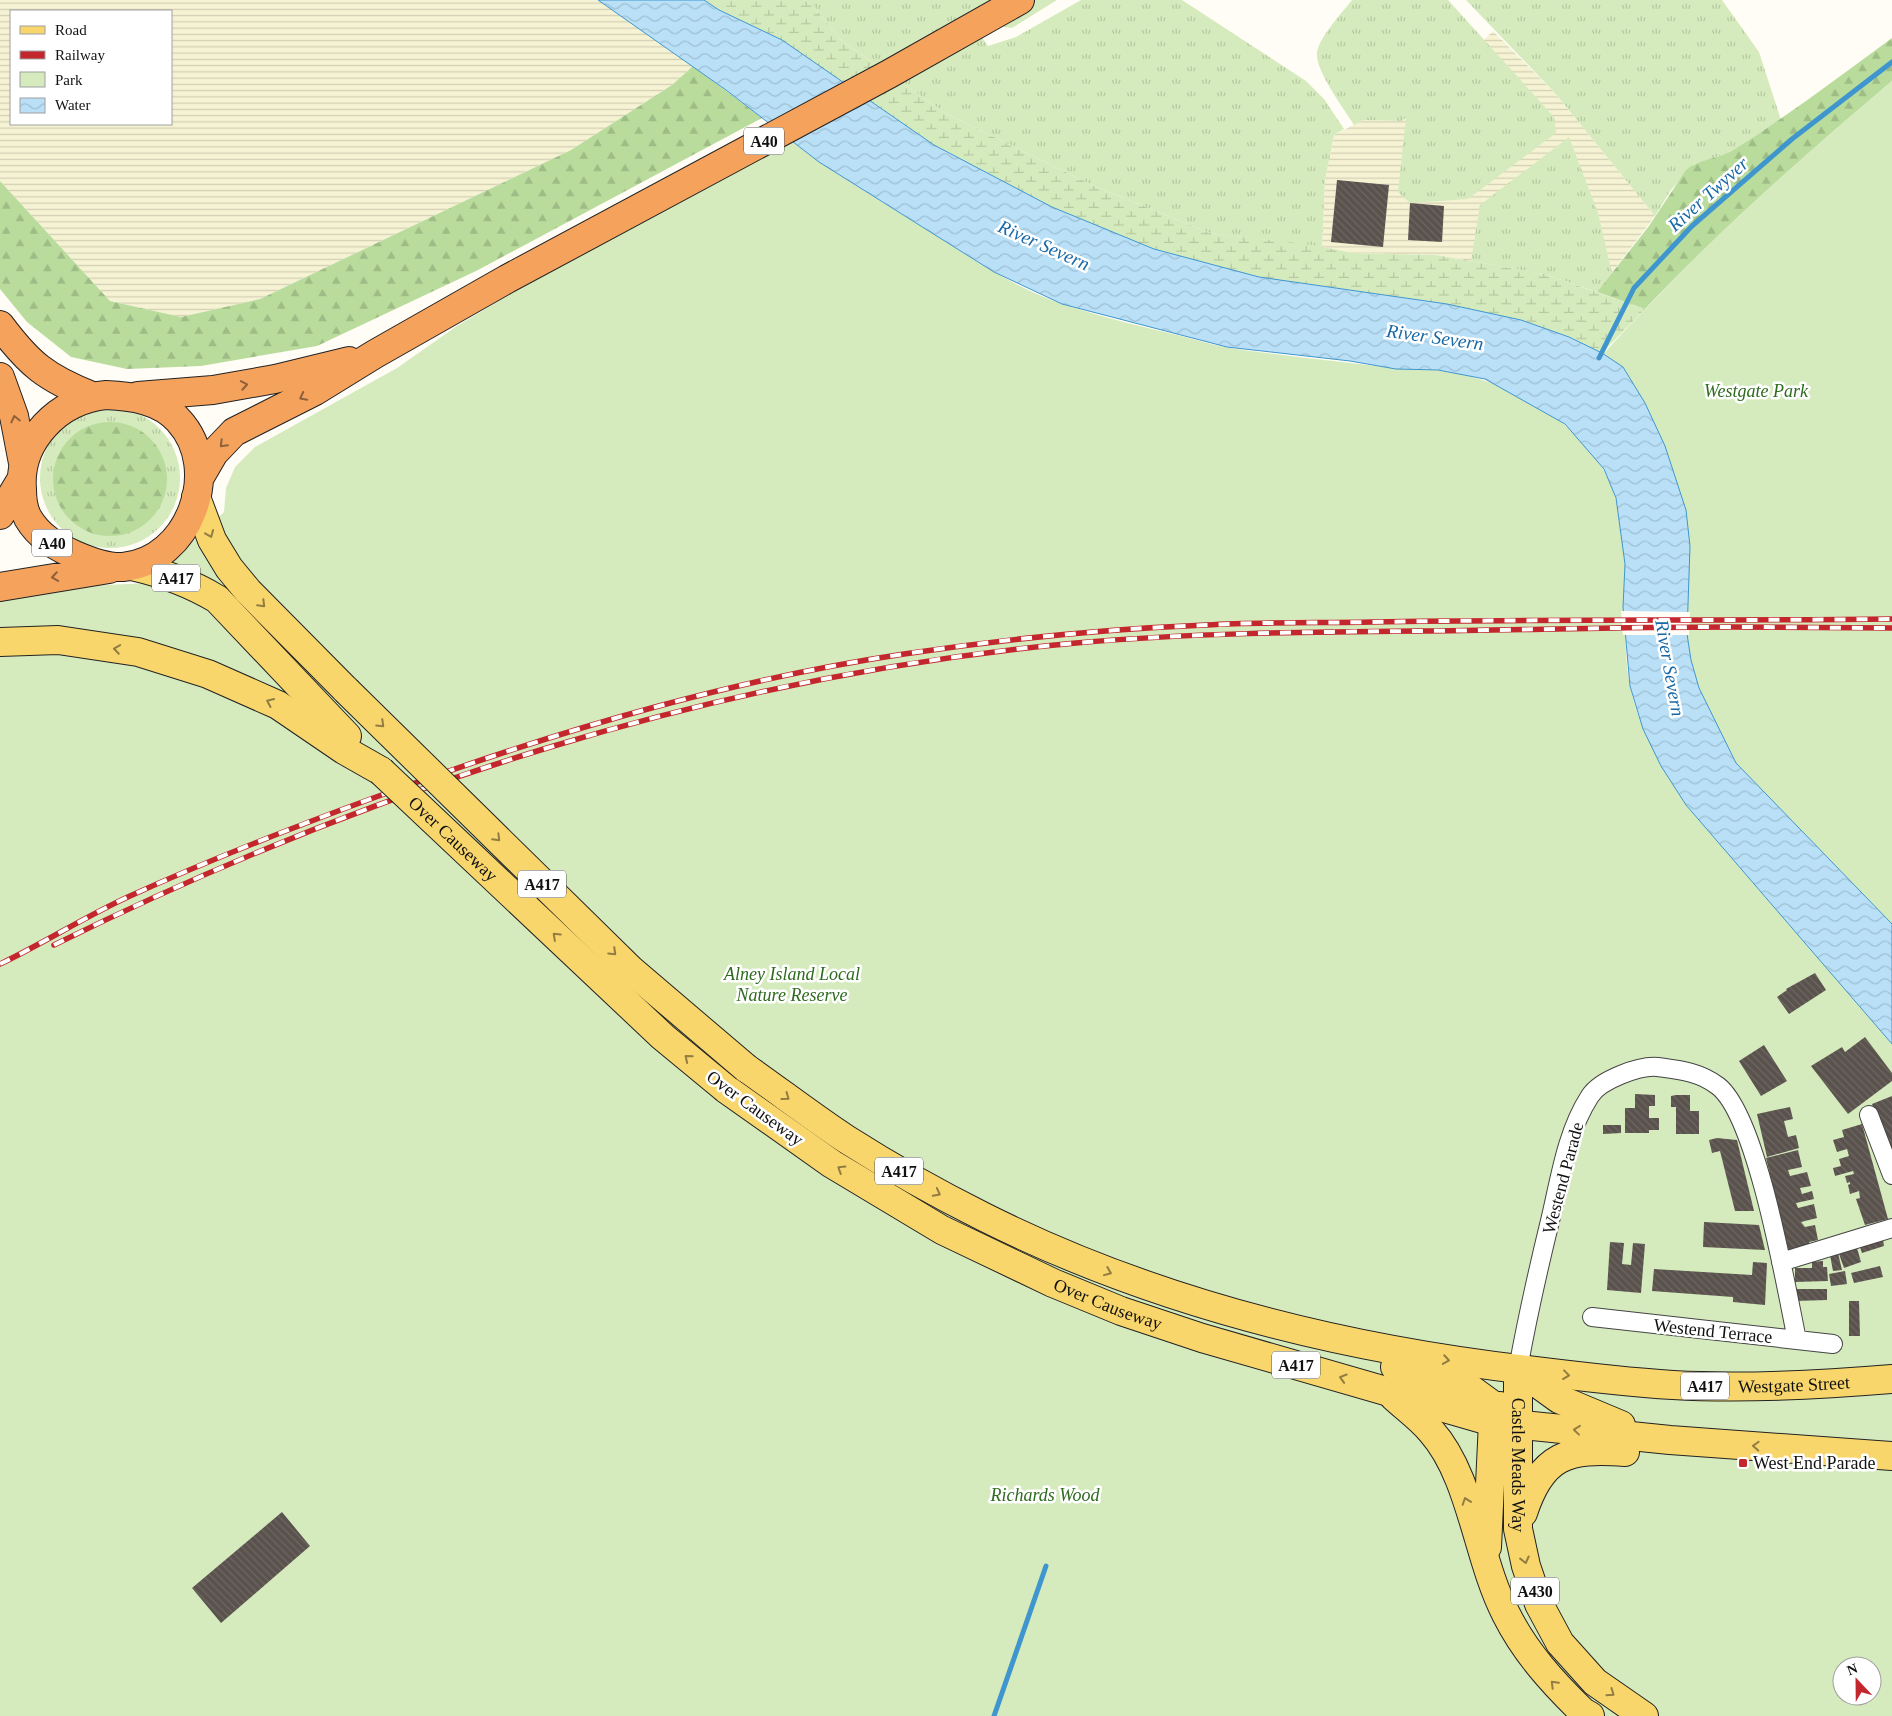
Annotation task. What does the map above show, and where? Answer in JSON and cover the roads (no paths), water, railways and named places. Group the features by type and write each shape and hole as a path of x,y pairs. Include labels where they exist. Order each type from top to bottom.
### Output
{"highway":[{"name":"A40","path":"0,587 126,566 151,558 166,548 190,517 198,487 214,452 234,432 315,390 374,354 507,279 880,79 1020,0"},
{"path":"0,325 20,352 40,370 63,385 92,396"},
{"name":"A40","path":"0,515 22,472 32,442 46,423 65,408 92,396 135,396 213,390 275,380 374,354"},
{"path":"0,377 14,416 22,472"},
{"name":"A40","path":"135,396 161,407 178,419 190,434 196,450 198,487"},
{"name":"A40","path":"22,472 22,504 28,518 39,533 57,547 80,558 126,566"}],"main road":[{"name":"Over Causeway","path":"198,487 212,540 229,568 248,591 346,690 631,970 746,1068 843,1137 888,1166 983,1217 1063,1254 1116,1275 1211,1308 1398,1352 1518,1369"},
{"name":"A417","path":"126,566 165,574 193,585 217,599 318,720"},
{"path":"0,642 58,640 138,652 208,674 278,705 318,720"},
{"name":"Over Causeway","path":"318,720 344,750 381,771 663,1037 726,1089 832,1164 942,1230 1053,1283 1121,1311 1202,1338 1389,1393 1504,1418"},
{"path":"873,1189 888,1166"},
{"name":"A417","path":"1264,1322 1296,1338 1468,1387 1504,1418 1670,1440 1892,1456"},
{"name":"A417","path":"1518,1369 1559,1399 1614,1422 1670,1440"},
{"name":"Westgate Street","path":"1518,1369 1613,1380 1723,1386 1804,1385 1892,1379"},
{"name":"Castle Meads Way","path":"1487,1564 1504,1418 1518,1369"},
{"name":"Castle Meads Way","path":"1389,1393 1431,1431 1449,1458 1505,1613 1547,1677 1583,1712 1590,1716"},
{"name":"Castle Meads Way","path":"1504,1418 1518,1529 1526,1566 1540,1604 1560,1643 1595,1682 1644,1716"},
{"path":"1518,1529 1528,1497 1536,1482 1546,1466 1557,1460 1593,1450 1626,1452 1685,1451 1705,1443"}],"street":[{"name":"Westend Parade","path":"1518,1369 1527,1320 1573,1128 1592,1094 1620,1075 1651,1067 1689,1070 1719,1086 1740,1114 1752,1149 1781,1262 1797,1340"},
{"path":"1869,1115 1892,1175"},
{"path":"1781,1262 1892,1228"},
{"name":"Westend Terrace","path":"1592,1317 1833,1344"}],"water":[{"name":"River Severn","path":"598,0 704,0 719,10 782,40 934,145 1052,207 1154,249 1259,277 1447,304 1521,320 1569,337 1602,353 1623,367 1645,403 1665,446 1686,510 1690,546 1687,634 1691,660 1699,688 1736,763 1892,924 1892,1044 1686,805 1661,766 1643,729 1630,686 1623,607 1625,564 1616,498 1604,469 1565,424 1485,379 1438,370 1396,369 1350,361 1227,347 1062,304 994,272 819,162 726,90"}],"waterway":[{"name":"River Twyver","path":"1599,358 1634,288 1692,226 1792,139 1892,62"},
{"path":"994,1716 1046,1566"}],"railway":[{"path":"0,964 114,904 165,881 270,837 412,784 594,724 717,691 841,664 1017,639 1130,629 1227,624 1892,619"},
{"path":"54,945 175,888 298,836 424,788 551,747 680,711 811,681 943,659 1076,643 1162,637 1332,632 1692,627 1892,628"}],"place":[{"name":"West End Parade","path":"1743,1463"}],"park label":[{"name":"Westgate Park","path":"1756,391"},
{"name":"Alney Island Local Nature Reserve","path":"792,984"},
{"name":"Richards Wood","path":"1045,1495"}]}
